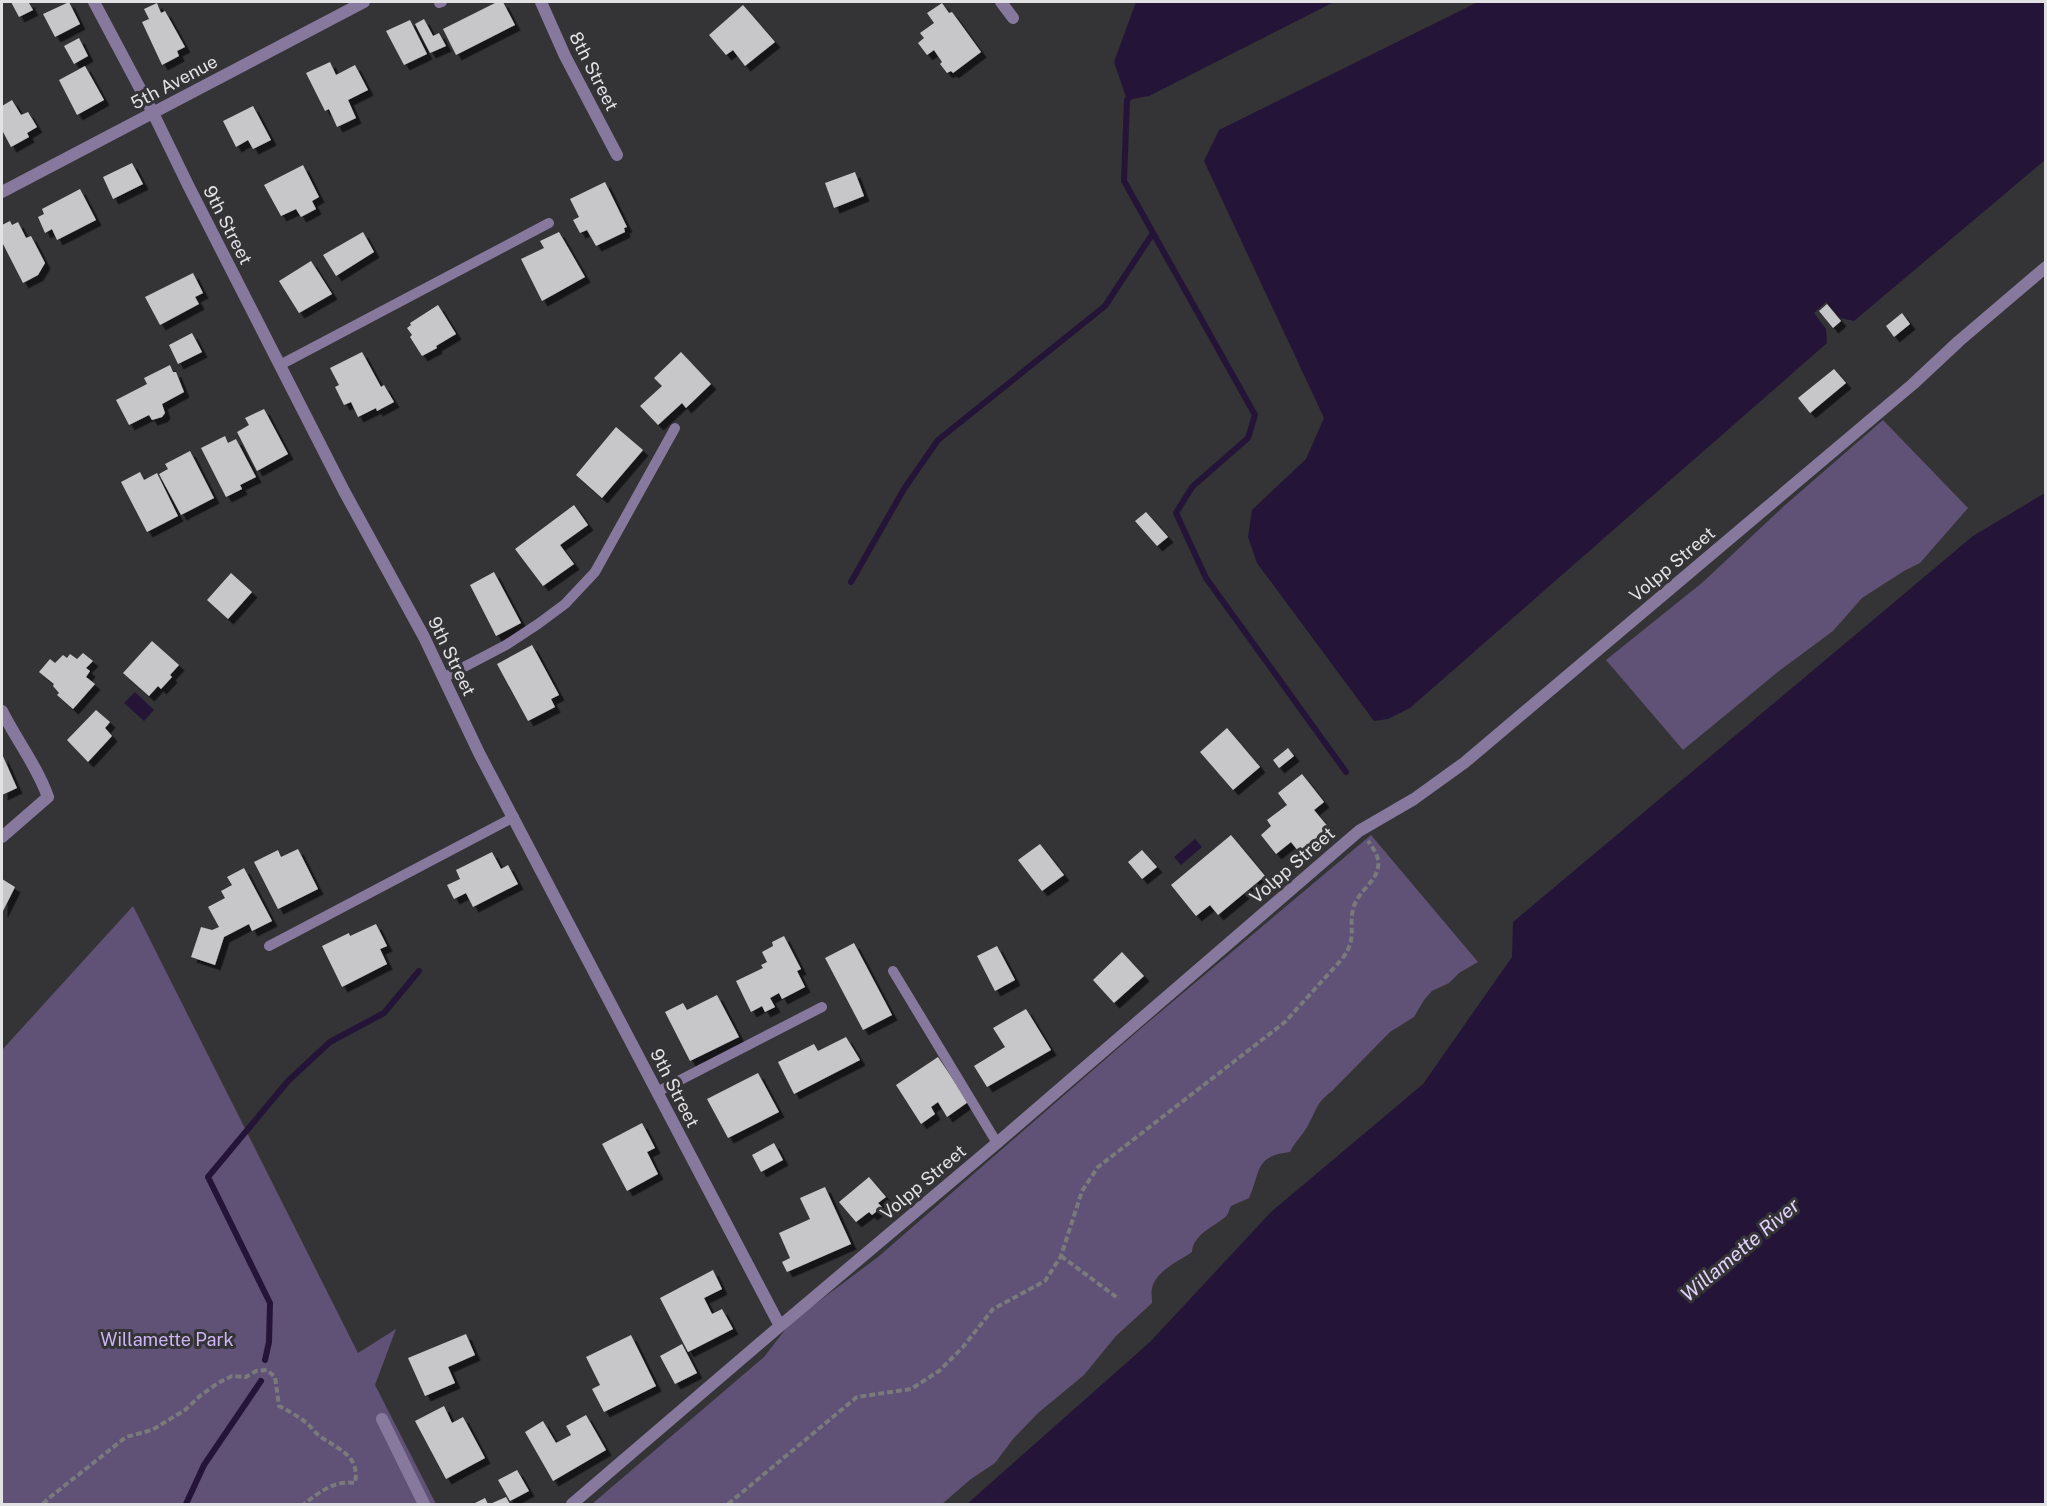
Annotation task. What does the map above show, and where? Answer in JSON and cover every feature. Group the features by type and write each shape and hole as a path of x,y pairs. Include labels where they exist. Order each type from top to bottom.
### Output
{"street":[{"name":"9th Street","path":"94,2 443,678 479,753 780,1326"},
{"name":"5th Avenue","path":"2,192 364,2"},
{"name":"8th Street","path":"541,2 564,56 617,155"},
{"path":"1001,2 1013,18"},
{"name":"Volpp Street","path":"572,1504 997,1143 1359,831 1414,799 1473,755 1913,384 1959,341 2046,267"},
{"path":"2,711 14,735 34,765 48,797 2,837"},
{"path":"382,1419 424,1504"}],"lane":[{"path":"280,365 549,224"},
{"path":"443,678 506,645 538,624 565,604 595,572 675,428"},
{"path":"269,946 514,818"},
{"path":"893,971 997,1143"},
{"path":"657,1092 822,1007"}],"path":[{"path":"728,1504 857,1397 911,1389 939,1371 963,1347 993,1309 1045,1281 1061,1256 1082,1191 1098,1167 1285,1022 1349,950 1353,935 1351,919 1354,904 1378,868 1372,847 1359,831"},
{"path":"1061,1256 1119,1299"},
{"path":"43,1504 126,1437 152,1430 185,1410 218,1383 232,1377 246,1377 256,1371 267,1370 275,1377 279,1406 334,1444 353,1461 357,1472 355,1483 343,1481 324,1488 304,1504"}],"green space":[{"path":"1883,420 1968,508 1920,563 1862,598 1833,631 1779,671 1683,750 1606,660 1703,582 1784,506"},
{"path":"1371,835 1478,962 1459,973 1449,983 1432,991 1414,1017 1390,1032 1322,1100 1290,1152 1278,1154 1264,1161 1249,1198 1231,1206 1225,1217 1200,1236 1192,1252 1158,1276 1152,1288 1152,1303 1116,1336 1084,1375 1038,1413 1013,1439 995,1463 971,1479 942,1504 592,1504 764,1357 791,1322 878,1257 1146,1024"},
{"name":"Willamette Park","path":"133,906 358,1353 396,1329 375,1385 436,1504 2,1504 2,1050"}],"water":[{"path":"1136,2 1334,2 1149,96 1127,100 1114,62"},
{"path":"1478,2 2045,2 2045,160 1854,321 1840,318 1826,302 1814,313 1826,329 1827,343 1410,708 1388,719 1374,721 1257,563 1248,537 1252,510 1306,459 1324,418 1204,161 1219,130"},
{"name":"Willamette River","path":"2045,493 2045,1504 967,1504 1150,1342 1271,1212 1423,1084 1512,957 1513,922 1973,536"},
{"path":"135,692 154,710 144,721 124,703"},
{"path":"1195,839 1202,847 1181,865 1174,857"}],"building":[{"path":"11,2 33,2 29,3 33,10 19,17"},
{"path":"69,2 80,24 55,37 43,14"},
{"path":"497,2 503,2 515,25 456,55 443,29"},
{"path":"157,3 161,13 165,11 185,47 177,51 179,56 162,65 142,22 149,19 144,9"},
{"path":"942,3 949,13 952,12 981,52 953,73 951,71 947,73 934,50 927,55 918,43 924,38 920,33 934,23 927,13"},
{"path":"743,5 775,42 745,66 733,50 726,55 709,35"},
{"path":"424,19 433,36 439,33 446,46 430,53 415,24"},
{"path":"410,20 427,54 404,65 386,31"},
{"path":"79,38 88,56 74,64 64,46"},
{"path":"330,62 336,75 355,65 368,90 348,100 356,118 337,127 329,109 325,111 306,73"},
{"path":"85,66 104,100 77,115 59,80"},
{"path":"12,100 21,115 28,112 37,127 27,133 29,137 11,147 2,130 2,106"},
{"path":"253,106 271,140 253,149 248,140 236,147 223,121"},
{"path":"132,163 143,184 113,199 103,177"},
{"path":"303,165 319,197 312,201 316,209 301,217 296,209 281,216 264,185"},
{"path":"855,172 864,196 834,208 825,183"},
{"path":"605,182 627,227 624,228 625,232 596,246 587,230 580,233 573,220 579,217 570,199"},
{"path":"80,189 96,220 57,240 52,229 45,233 38,217 44,214 42,209"},
{"path":"10,221 12,225 18,222 26,238 31,236 45,263 38,275 23,283 2,245 2,225"},
{"path":"363,232 374,252 336,276 323,255"},
{"path":"559,232 585,277 542,301 521,259 544,248 540,241"},
{"path":"311,261 332,294 299,313 279,281"},
{"path":"193,273 203,293 195,297 199,304 160,325 145,297"},
{"path":"1827,304 1841,321 1833,328 1819,311"},
{"path":"438,305 456,334 422,356 407,328 411,325 410,323"},
{"path":"1902,313 1910,324 1894,337 1886,326"},
{"path":"192,333 202,352 178,364 169,345"},
{"path":"362,352 381,387 384,385 394,402 358,417 351,402 344,405 335,387 339,385 330,368"},
{"path":"681,352 711,384 686,408 682,403 658,425 640,406 662,386 654,378"},
{"path":"170,365 173,372 176,372 184,392 162,404 165,413 162,417 152,420 149,415 129,425 116,400 147,384 144,378"},
{"path":"1834,369 1846,383 1810,413 1798,398"},
{"path":"264,409 288,454 257,471 237,432 249,425 245,418"},
{"path":"616,427 643,450 602,498 576,475"},
{"path":"225,436 228,443 236,439 256,477 240,485 242,489 226,497 201,448"},
{"path":"190,451 214,498 181,515 159,474 168,469 165,464"},
{"path":"140,472 144,480 157,473 178,516 147,532 121,482"},
{"path":"574,505 588,525 560,545 574,564 543,586 515,549"},
{"path":"1146,512 1168,537 1157,546 1135,521"},
{"path":"494,572 521,623 496,636 470,585"},
{"path":"231,573 252,592 228,619 207,600"},
{"path":"152,641 179,665 161,689 158,686 149,696 123,673"},
{"path":"532,645 559,695 551,699 555,707 528,721 497,664"},
{"path":"83,653 93,661 86,668 90,671 86,677 95,684 73,709 57,695 59,693 53,686 54,684 39,672 50,659 55,663 63,655 67,658 70,654 77,659"},
{"path":"96,710 110,722 105,728 112,736 88,762 67,740"},
{"path":"1227,728 1260,767 1233,790 1200,752"},
{"path":"1288,748 1294,756 1279,768 1273,760"},
{"path":"2,754 17,788 2,795"},
{"path":"1302,774 1324,802 1314,810 1329,828 1299,852 1291,842 1276,854 1261,835 1271,826 1267,820 1287,805 1278,793"},
{"path":"1231,835 1265,876 1218,915 1210,905 1196,916 1171,885"},
{"path":"1040,844 1064,875 1042,891 1018,860"},
{"path":"298,849 318,889 278,909 254,862 278,850 281,857"},
{"path":"1142,850 1157,867 1142,879 1128,862"},
{"path":"492,852 501,869 508,865 518,884 473,907 466,893 454,899 447,885 460,879 456,870"},
{"path":"244,868 272,921 252,931 249,924 224,937 215,965 191,957 201,927 212,930 219,927 208,907 225,898 221,891 232,885 227,877"},
{"path":"2,879 15,887 2,913"},
{"path":"376,924 387,946 380,949 387,964 342,987 322,946 349,933 350,936"},
{"path":"784,936 801,969 797,971 805,987 782,999 779,993 770,998 775,1007 765,1012 762,1006 751,1012 736,981 763,968 761,965 767,962 762,952 773,946 772,942"},
{"path":"854,943 892,1015 863,1030 825,958"},
{"path":"997,946 1015,980 995,991 977,956"},
{"path":"1122,952 1144,976 1114,1003 1093,980"},
{"path":"717,995 739,1037 690,1061 665,1012 683,1003 687,1010"},
{"path":"1026,1009 1051,1050 987,1087 974,1066 1005,1047 993,1028"},
{"path":"846,1037 860,1060 794,1094 778,1062 814,1044 818,1051"},
{"path":"938,1057 968,1102 947,1117 938,1102 931,1107 935,1114 921,1124 896,1085"},
{"path":"758,1073 779,1112 728,1138 707,1099"},
{"path":"642,1123 655,1148 647,1152 658,1174 627,1191 602,1144"},
{"path":"774,1143 783,1160 761,1172 752,1155"},
{"path":"869,1177 886,1197 878,1203 882,1207 872,1215 869,1212 856,1222 839,1202"},
{"path":"825,1187 851,1244 787,1272 782,1262 790,1258 779,1233 810,1219 800,1198"},
{"path":"713,1270 722,1289 704,1298 712,1314 722,1309 733,1329 688,1352 660,1298"},
{"path":"466,1334 475,1355 448,1367 455,1383 425,1396 408,1358"},
{"path":"631,1335 656,1386 604,1412 592,1389 600,1385 586,1357"},
{"path":"682,1344 697,1373 675,1384 660,1356"},
{"path":"444,1406 452,1423 463,1417 485,1458 446,1479 415,1421"},
{"path":"586,1415 606,1450 553,1481 525,1432 543,1421 556,1443 571,1435 566,1426"},
{"path":"517,1470 529,1491 510,1501 498,1480"},
{"path":"506,1497 510,1504 490,1504"},
{"path":"485,1498 488,1504 473,1504"}],"waterway":[{"path":"1131,96 1127,100 1124,181 1255,415 1248,438 1192,487 1176,513 1206,578 1346,772"},
{"path":"851,582 904,489 938,440 1105,306 1153,233"},
{"path":"265,1360 269,1342 270,1303 208,1177 288,1081 330,1042 384,1013 419,971"},
{"path":"186,1504 204,1465 261,1381"}]}
